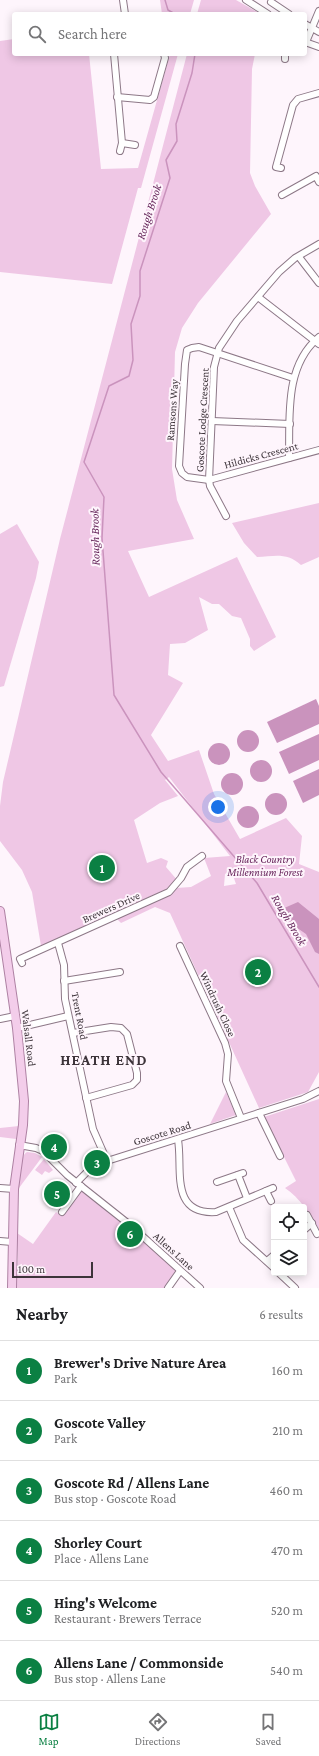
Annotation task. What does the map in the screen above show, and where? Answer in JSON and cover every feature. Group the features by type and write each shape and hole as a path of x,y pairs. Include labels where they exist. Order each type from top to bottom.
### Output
{"main road":[{"name":"Walsall Road","path":"0,911 17,1028 24,1101 14,1189 12,1288"}],"street":[{"path":"123,0 125,12"},
{"path":"246,0 265,12"},
{"path":"271,2 287,12"},
{"path":"307,39 319,11"},
{"path":"307,25 319,32"},
{"path":"307,42 319,47"},
{"path":"114,56 122,143 120,151"},
{"path":"117,97 150,100 154,97 164,56"},
{"path":"281,168 276,167 293,105 298,99 319,93"},
{"path":"122,143 135,145"},
{"path":"282,195 317,175 319,182"},
{"name":"Goscote Lodge Crescent","path":"226,516 210,486 209,480 214,367 218,353 225,338 237,321 279,272 299,256 319,244"},
{"path":"299,256 319,283"},
{"path":"258,297 317,341 302,357 293,378 290,401 289,458"},
{"name":"Ramsons Way","path":"209,480 187,477 182,473 179,466 181,426 187,350 199,347 218,353"},
{"path":"218,353 293,378"},
{"path":"212,421 290,424"},
{"name":"Hildicks Crescent","path":"209,480 319,450"},
{"name":"Brewers Drive","path":"22,964 20,959 169,892 182,878 187,867 202,856"},
{"name":"Trent Road","path":"58,943 64,965 65,998 68,1016 73,1033 86,1098 94,1129 107,1161"},
{"name":"Windrush Close","path":"180,946 225,1043 228,1054 226,1081 241,1118"},
{"path":"64,981 96,973 120,972"},
{"path":"0,1019 15,1016"},
{"path":"17,1028 68,1016"},
{"path":"73,1033 111,1027 121,1028 127,1034 137,1073 137,1080 132,1085 86,1098"},
{"name":"Goscote Road","path":"62,1212 89,1170 107,1161 178,1140 241,1118 303,1099 319,1091"},
{"path":"259,1113 280,1156"},
{"path":"178,1140 180,1155 178,1175 180,1187 185,1199 195,1208 206,1212 216,1212 273,1188"},
{"name":"Allens Lane","path":"19,1145 31,1146 42,1151 79,1184 130,1225 200,1288"},
{"path":"217,1182 240,1174 247,1198"},
{"path":"0,1188 14,1189"},
{"path":"266,1191 271,1201"},
{"path":"229,1207 243,1240 271,1265"},
{"path":"307,1215 317,1234"},
{"path":"307,1227 312,1223"},
{"path":"0,1241 12,1242"},
{"path":"267,1261 271,1258"},
{"path":"168,1288 180,1271"},
{"path":"282,1276 295,1288"}],"green space":[{"path":"160,0 194,0 191,12 162,12"},
{"path":"201,0 236,0 257,12 198,12"},
{"path":"12,39 12,56 89,56 101,169 138,168 169,56 177,56 141,188 138,188 112,284 0,272 0,41"},
{"name":"Black Country Millennium Forest","path":"186,56 255,56 252,69 250,173 255,186 271,214 198,303 182,328 175,352 172,469 177,500 194,539 128,551 149,597 237,557 276,637 254,651 250,646 250,639 241,618 232,616 219,604 212,604 199,597 208,630 185,643 170,644 168,675 183,683 151,735 168,761 199,750 214,794 240,839 286,818 302,836 299,864 319,872 319,1072 308,1092 259,1108 170,913 155,907 121,923 117,919 170,893 176,888 191,887 211,876 204,858 230,856 169,777 165,780 178,796 160,803 134,820 147,863 161,858 168,861 166,867 178,881 171,887 41,946 32,892 22,870 0,841 0,806 3,782 60,539","holes":["231,870 236,884 224,886 225,874"]},
{"path":"319,503 319,557 301,565 286,556 257,557 244,543 232,523"},
{"path":"17,524 39,562 36,578 4,686 0,687 0,534"},
{"path":"226,1092 236,1115 210,1124"},
{"path":"319,1099 319,1229 307,1211 307,1204 302,1204 285,1188 296,1181 264,1117"},
{"path":"19,1126 16,1139 0,1137 0,1128"},
{"path":"27,1152 35,1153 42,1157 19,1188 19,1174 22,1158"},
{"path":"44,1159 53,1170 49,1173 45,1171 42,1175 35,1170"},
{"path":"81,1190 180,1271 167,1288 15,1288 18,1260 17,1233 33,1244 56,1212 61,1216"}],"water":[{"path":"316,699 319,706 319,724 277,743 267,722"},
{"path":"248,730 252,731 258,737 258,745 252,751 248,752 244,751 238,745 237,741 238,737 244,731"},
{"path":"319,734 319,760 289,774 279,752"},
{"path":"219,743 223,744 229,750 229,758 223,764 219,765 215,764 209,758 208,754 209,750 215,744"},
{"path":"261,760 265,761 271,767 271,775 265,781 261,782 257,781 251,775 250,771 251,767 257,761"},
{"path":"319,769 319,795 303,803 293,781"},
{"path":"232,773 236,774 242,780 242,788 236,794 232,795 228,794 222,788 221,784 222,780 228,774"},
{"path":"276,793 280,794 286,800 286,808 280,814 276,815 272,814 266,808 265,804 266,800 272,794"},
{"path":"248,806 252,807 258,813 258,821 252,827 248,828 244,827 238,821 237,817 238,813 244,807"},
{"path":"298,902 319,919 319,954 315,952 306,934 287,921 282,909"}],"waterway":[{"name":"Rough Brook","path":"165,0 168,10 172,12"},
{"name":"Rough Brook","path":"195,56 192,73 176,124 177,141 166,160 170,178 140,271 140,296 131,324 133,360 129,376 109,386 84,462 104,497 102,538 114,695 161,772 257,883 319,987"}],"place":[{"name":"Brewer's Drive Nature Area","path":"102,868"},
{"name":"Goscote Valley","path":"258,972"},
{"name":"Shorley Court","path":"54,1147"},
{"name":"Goscote Rd / Allens Lane","path":"97,1163"},
{"name":"Hing's Welcome","path":"57,1194"},
{"name":"Allens Lane / Commonside","path":"130,1234"}],"district":[{"name":"HEATH END","path":"104,1060"}]}
